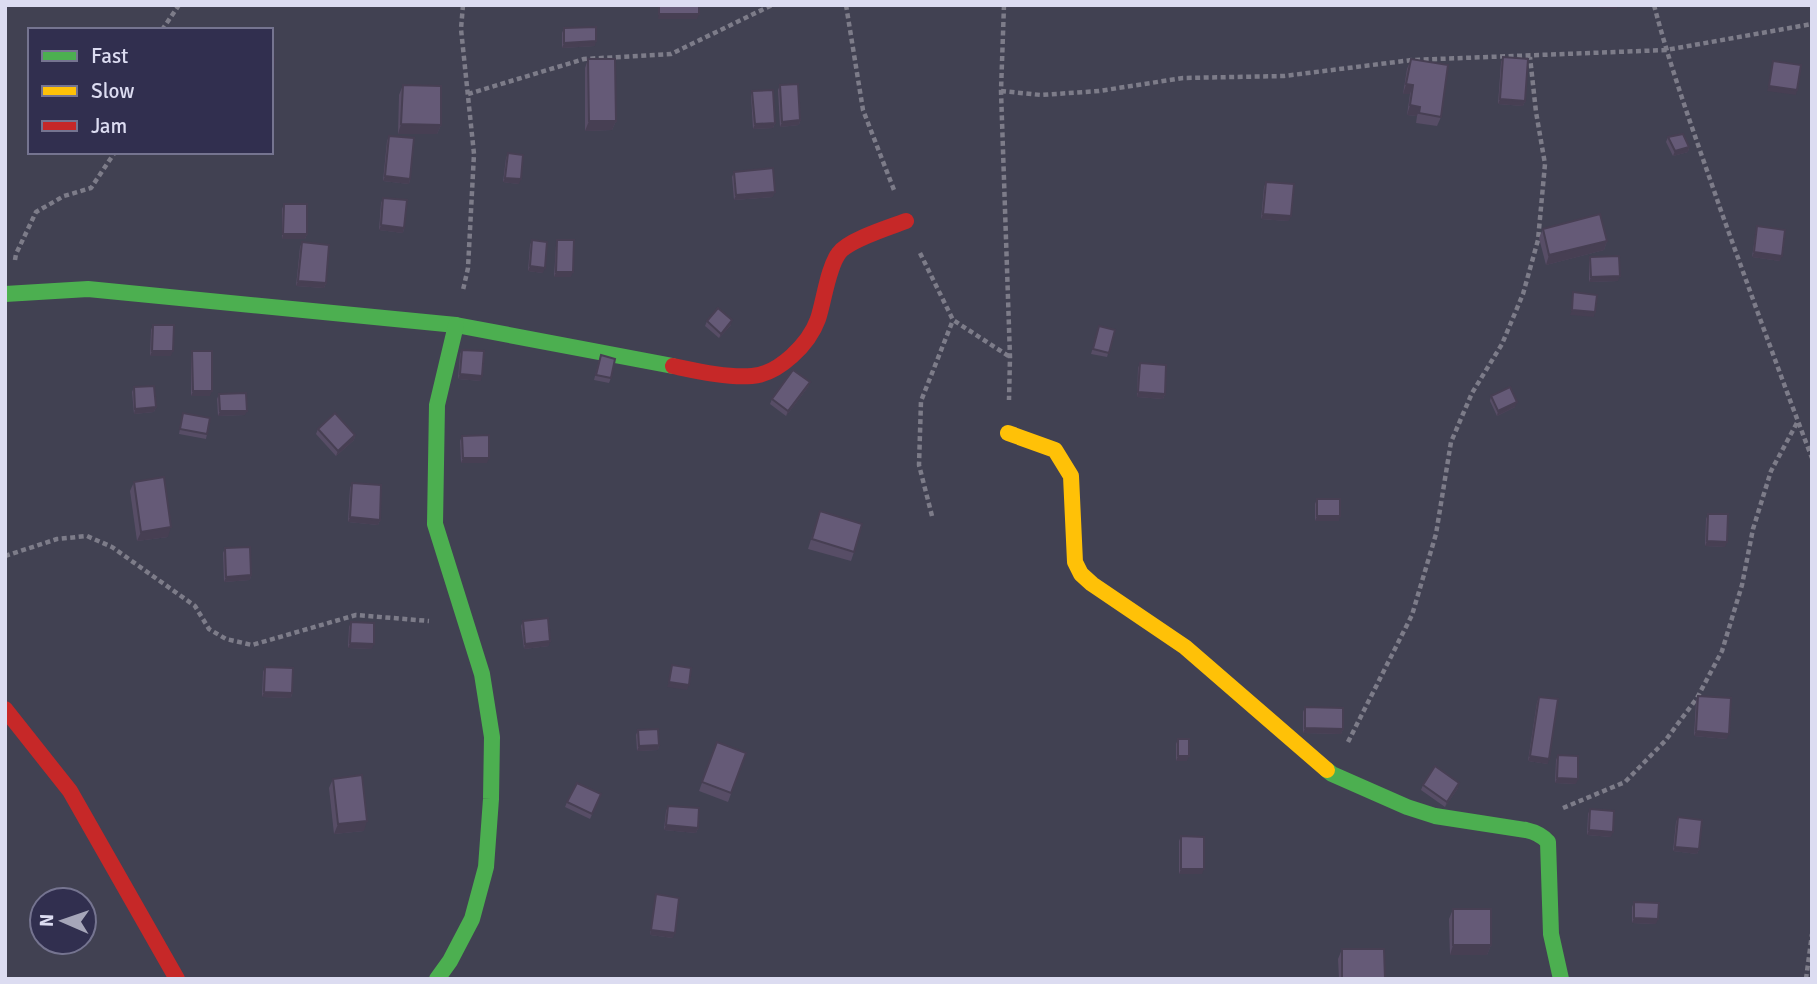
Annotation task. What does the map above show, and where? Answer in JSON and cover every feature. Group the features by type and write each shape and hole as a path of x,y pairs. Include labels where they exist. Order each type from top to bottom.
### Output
{"street":[{"path":"7,294 88,289 456,326 708,373 754,376 775,368 800,350 817,322 839,252 853,242 906,221"},
{"path":"437,979 450,961 472,919 486,867 491,799 492,737 482,674 435,524 437,405 456,326"},
{"path":"1008,433 1055,450 1071,476 1075,562 1081,573 1108,596 1185,647 1332,774 1407,807 1435,816 1536,832 1544,836 1548,842 1552,934 1561,979"},
{"path":"5,709 70,791 177,979"}],"path":[{"path":"163,28 179,5"},
{"path":"456,326 468,268 474,154 461,29 463,5"},
{"path":"468,94 584,59 671,54 772,5"},
{"path":"1004,5 1001,91 1010,357 1008,433"},
{"path":"1654,5 1666,50 1772,355 1812,458"},
{"path":"1001,91 1041,95 1099,91 1183,78 1284,76 1412,60 1666,50 1812,24"},
{"path":"1332,774 1412,615 1436,534 1451,442 1472,393 1502,344 1523,294 1538,240 1545,164 1530,57"},
{"path":"7,294 16,254 36,212 64,196 91,188 114,154"},
{"path":"932,516 919,465 921,401 953,320"},
{"path":"1536,832 1566,805 1625,782 1665,741 1697,698 1722,651 1742,585 1753,528 1770,471 1798,421"},
{"path":"5,556 57,539 87,536 112,547 195,606 209,628 218,634 226,639 252,645 356,615 468,624"},
{"path":"1806,979 1812,934"}],"building":[{"path":"659,5 699,5 699,14 659,14"},
{"path":"596,27 596,41 564,43 564,28"},
{"path":"1503,57 1528,59 1525,101 1500,99"},
{"path":"588,59 615,59 616,121 589,121"},
{"path":"1411,59 1448,65 1441,117 1419,113 1420,107 1410,105 1413,85 1406,84"},
{"path":"1773,61 1801,65 1797,90 1769,86"},
{"path":"798,84 800,120 782,122 780,85"},
{"path":"403,85 441,86 441,125 401,124"},
{"path":"773,90 775,123 755,124 752,91"},
{"path":"1683,134 1689,147 1675,151 1668,137"},
{"path":"389,136 414,138 410,179 385,176"},
{"path":"508,153 523,155 521,179 505,178"},
{"path":"773,168 775,192 736,195 734,172"},
{"path":"1266,182 1294,184 1291,216 1263,214"},
{"path":"383,198 407,200 404,228 381,225"},
{"path":"284,204 307,204 307,234 283,234"},
{"path":"1600,214 1607,241 1549,255 1543,229"},
{"path":"1757,226 1785,230 1782,256 1754,252"},
{"path":"532,240 547,242 545,268 530,266"},
{"path":"557,240 574,240 573,272 556,272"},
{"path":"302,242 329,245 326,283 298,281"},
{"path":"1619,256 1620,276 1591,277 1590,257"},
{"path":"1573,292 1597,295 1595,312 1572,310"},
{"path":"718,308 732,320 721,334 707,321"},
{"path":"153,325 174,325 173,351 152,351"},
{"path":"1099,326 1115,330 1109,353 1093,349"},
{"path":"462,350 484,351 482,376 460,374"},
{"path":"192,351 212,351 212,391 193,391"},
{"path":"601,355 615,359 611,378 596,375"},
{"path":"1140,363 1166,365 1165,394 1138,392"},
{"path":"793,370 810,382 788,411 772,399"},
{"path":"154,386 156,407 135,409 134,387"},
{"path":"1510,387 1517,402 1498,411 1491,396"},
{"path":"246,393 247,411 220,411 219,394"},
{"path":"183,413 210,418 207,434 180,429"},
{"path":"335,413 355,435 338,451 318,429"},
{"path":"489,435 489,458 463,458 462,436"},
{"path":"164,477 171,527 141,532 134,482"},
{"path":"352,483 381,485 380,520 350,517"},
{"path":"1317,499 1340,499 1340,516 1317,516"},
{"path":"820,511 862,524 854,552 812,539"},
{"path":"1708,514 1728,514 1727,542 1707,541"},
{"path":"250,547 251,575 226,577 225,548"},
{"path":"548,618 550,641 525,644 523,621"},
{"path":"351,622 374,623 374,644 350,643"},
{"path":"672,665 691,668 689,685 669,682"},
{"path":"265,667 293,668 292,693 264,692"},
{"path":"1698,696 1731,698 1729,734 1696,731"},
{"path":"1539,697 1558,699 1549,759 1530,756"},
{"path":"1305,707 1343,708 1343,729 1305,728"},
{"path":"658,729 659,745 639,746 638,730"},
{"path":"1178,739 1189,739 1189,756 1178,756"},
{"path":"717,742 746,753 731,793 702,782"},
{"path":"1558,755 1578,756 1578,779 1557,778"},
{"path":"1435,766 1459,783 1447,802 1423,785"},
{"path":"362,775 367,821 338,824 333,779"},
{"path":"577,783 601,794 592,814 567,802"},
{"path":"668,806 699,808 698,828 666,825"},
{"path":"1590,809 1614,811 1613,832 1589,830"},
{"path":"1678,817 1702,820 1699,849 1675,847"},
{"path":"1181,836 1204,837 1204,869 1181,869"},
{"path":"656,894 679,898 675,933 651,930"},
{"path":"1634,902 1659,903 1658,919 1634,918"},
{"path":"1453,909 1491,909 1491,945 1453,945"},
{"path":"1342,949 1384,949 1385,979 1342,979"}],"traffic: fast":[{"path":"5,294 88,289 456,325 673,366"},
{"path":"437,979 450,961 472,919 486,867 491,799 492,737 482,674 435,524 437,405 456,325"},
{"path":"1327,770 1407,807 1435,816 1526,830 1546,840 1551,934 1561,979"}],"traffic: slow":[{"path":"1008,433 1055,450 1071,476 1075,562 1081,574 1185,647 1327,770"}],"traffic: jam":[{"path":"673,366 712,374 752,376 782,364 814,329 832,267 839,253 860,239 906,221"},
{"path":"5,709 70,791 177,979"}]}
